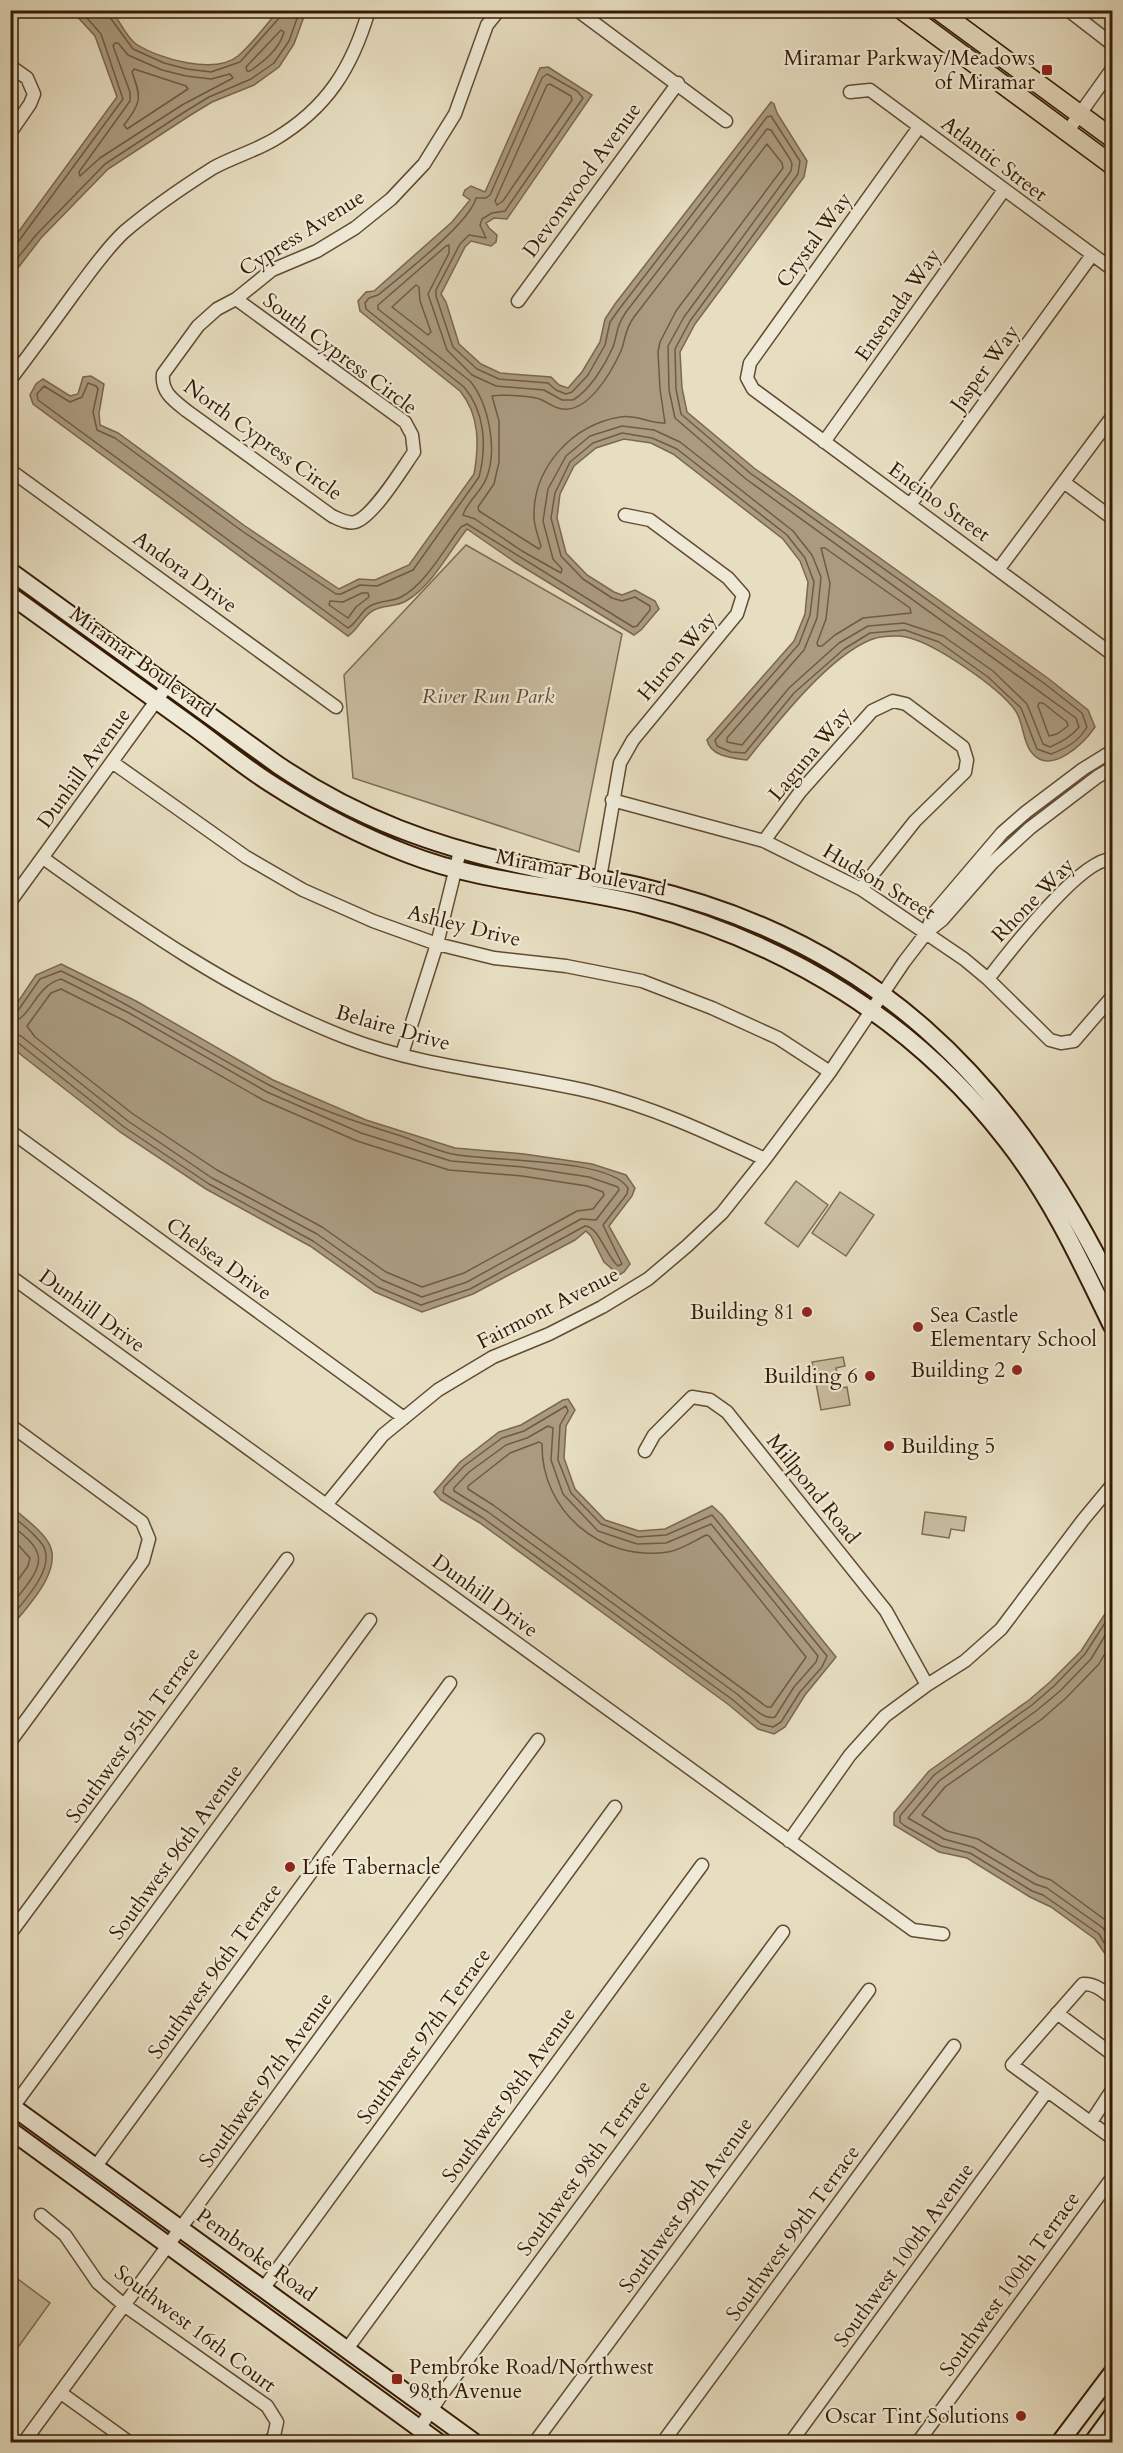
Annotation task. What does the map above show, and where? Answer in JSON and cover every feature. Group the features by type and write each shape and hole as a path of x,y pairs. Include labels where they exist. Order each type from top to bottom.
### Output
{"main road":[{"path":"902,10 1113,165"},
{"path":"938,10 1113,138"}],"street":[{"path":"10,380 99,259 124,233 171,196 214,168 273,140 301,122 318,106 342,77 369,10"},
{"name":"Cypress Avenue","path":"162,382 163,374 198,326 217,309 236,298 272,270 317,250 355,228 391,199 424,164 455,114 488,25 499,10"},
{"path":"577,10 726,121"},
{"path":"1068,10 1113,44"},
{"path":"10,66 27,78 34,94 30,104 10,133"},
{"path":"1067,132 1113,69"},
{"name":"Devonwood Avenue","path":"518,301 678,83"},
{"name":"Atlantic Street","path":"850,92 870,90 1113,269"},
{"name":"Crystal Way","path":"747,378 750,363 919,127"},
{"name":"Ensenada Way","path":"824,442 1004,190"},
{"name":"Jasper Way","path":"910,505 1092,255"},
{"name":"South Cypress Circle","path":"236,298 405,422 415,444 414,452 368,513 356,522 348,523"},
{"name":"Encino Street","path":"747,378 753,389 1113,654"},
{"name":"North Cypress Circle","path":"162,382 168,396 187,411 332,516 348,523"},
{"path":"998,570 1113,417"},
{"name":"Andora Drive","path":"10,470 336,706"},
{"path":"1065,483 1113,518"},
{"name":"Huron Way","path":"600,878 620,763 633,740 737,614 743,595 728,578 650,520 625,515"},
{"name":"Miramar Boulevard","path":"10,571 308,786 384,824 412,836 460,851 533,868 600,878 685,897 722,909 780,933 834,962 883,994 933,1034 973,1074 1015,1123 1041,1160 1082,1226 1113,1286"},
{"name":"Miramar Boulevard","path":"10,595 271,784 371,838 456,870 555,890 597,894 718,927 810,970 872,1011 917,1044 947,1073 1007,1140 1058,1218 1113,1326"},
{"name":"Dunhill Avenue","path":"10,902 167,686"},
{"name":"Laguna Way","path":"764,841 800,792 872,711 892,701 906,704 963,747 967,760 965,772 915,821 861,889"},
{"name":"Fairmont Avenue","path":"927,932 933,914 1002,833 1048,795 1113,751"},
{"name":"Ashley Drive","path":"112,762 246,857 303,890 373,921 437,944 494,958 566,966 642,981 712,1008 778,1038 830,1072"},
{"name":"Fairmont Avenue","path":"326,1505 383,1435 438,1390 493,1357 570,1323 648,1279 722,1213 830,1072 904,962 927,932 942,920 992,864 1030,828 1097,777 1113,768"},
{"name":"Hudson Street","path":"612,800 764,841 861,889 927,932 988,978 1050,1040 1061,1043 1074,1041 1113,997"},
{"path":"402,1054 437,944 460,851"},
{"name":"Belaire Drive","path":"43,858 137,926 204,969 294,1015 349,1039 486,1074 596,1093 668,1115 765,1159"},
{"name":"Rhone Way","path":"988,978 1024,933 1058,897 1091,868 1106,859 1113,859"},
{"name":"Chelsea Drive","path":"10,1131 404,1418"},
{"name":"Dunhill Drive","path":"10,1276 913,1930 943,1934"},
{"name":"Millpond Road","path":"645,1450 654,1435 692,1397 710,1400 727,1412 886,1611 927,1685"},
{"path":"10,1425 142,1522 149,1539 143,1561 10,1742"},
{"path":"789,1841 850,1755 885,1716 965,1661 1001,1629 1083,1520 1113,1485"},
{"name":"Southwest 95th Terrace","path":"10,1934 287,1559"},
{"name":"Southwest 96th Avenue","path":"12,2106 370,1620"},
{"name":"Southwest 96th Terrace","path":"96,2166 450,1683"},
{"name":"Southwest 97th Avenue","path":"24,2442 538,1740"},
{"name":"Southwest 97th Terrace","path":"263,2289 615,1807"},
{"name":"Southwest 98th Avenue","path":"347,2349 702,1865"},
{"name":"Southwest 98th Terrace","path":"419,2429 783,1932"},
{"path":"1113,1998 1098,1987 1089,1983 1083,1984 1012,2065 1113,2138"},
{"name":"Southwest 99th Avenue","path":"535,2442 869,1990"},
{"path":"1057,2013 1113,2054"},
{"name":"Southwest 99th Terrace","path":"663,2442 954,2046"},
{"path":"1091,2122 1113,2090"},
{"name":"Southwest 100th Avenue","path":"791,2442 1047,2091"},
{"name":"Pembroke Road","path":"12,2106 474,2442"},
{"name":"Pembroke Road","path":"10,2130 438,2442"},
{"name":"Southwest 100th Terrace","path":"918,2442 1113,2178"},
{"name":"Southwest 16th Court","path":"41,2215 65,2235 98,2283 124,2305 267,2406 277,2422 274,2436 269,2442"},
{"path":"1060,2442 1113,2373"},
{"path":"62,2393 129,2442"},
{"path":"1093,2442 1113,2416"}],"green space":[{"name":"River Run Park","path":"466,545 622,634 579,852 353,778 344,675"},
{"path":"796,1181 828,1205 798,1247 765,1223"},
{"path":"840,1192 874,1215 846,1256 812,1233"},
{"path":"843,1357 845,1366 836,1368 840,1388 847,1387 850,1405 821,1410 812,1362"},
{"path":"925,1512 966,1517 964,1531 951,1529 949,1538 922,1534"},
{"path":"11,2274 50,2303 11,2357"}],"water":[{"path":"72,11 112,11 126,33 136,44 146,50 172,59 202,65 228,62 238,56 278,11 306,11 294,44 279,67 254,85 212,102 108,169 41,238 11,277 11,242 117,97 95,36"},
{"path":"548,67 592,95 507,219 494,218 486,223 497,235 496,242 491,246 471,241 465,247 441,294 446,302 459,344 481,364 500,373 551,377 559,385 568,388 582,372 600,342 605,319 615,304 771,102 774,104 777,113 807,161 804,177 695,324 680,352 682,388 687,412 754,468 1049,679 1088,710 1095,727 1066,755 1048,761 1040,759 1029,748 1015,710 981,678 933,648 906,637 893,636 870,640 837,661 803,693 747,760 723,756 713,750 707,740 794,641 805,614 808,582 800,561 783,539 673,454 651,443 624,439 596,448 574,466 560,494 557,518 566,553 587,575 614,592 622,595 635,590 655,601 659,609 634,635 515,562 467,529 424,587 402,603 374,610 348,636 33,404 30,395 36,384 43,379 70,396 78,394 83,377 91,376 104,384 99,413 100,425 118,433 245,526 339,589 359,579 375,580 409,565 474,474 477,453 475,420 467,400 460,391 360,311 358,301 366,292 374,291 452,222 470,200 463,195 465,190 471,186 485,192 540,68"},
{"path":"61,964 136,1001 273,1080 366,1120 455,1148 524,1154 592,1164 626,1175 635,1188 632,1196 609,1226 630,1264 619,1275 604,1262 591,1236 586,1231 575,1240 473,1294 422,1312 375,1292 310,1246 206,1189 120,1132 20,1054 11,1044 11,1012 36,975"},
{"path":"568,1399 575,1410 566,1426 564,1458 575,1489 605,1520 639,1531 665,1529 712,1506 722,1515 836,1657 805,1695 785,1727 774,1734 758,1729 729,1705 480,1523 441,1500 434,1492 460,1462 499,1432 521,1425"},
{"path":"11,1506 48,1542 52,1553 52,1564 42,1587 11,1627"},
{"path":"1112,1603 1112,1964 1095,1939 1051,1907 1030,1897 967,1858 939,1852 894,1825 894,1813 929,1771 1029,1700 1050,1682 1081,1651"}],"place":[{"name":"Miramar Parkway/Meadows of Miramar","path":"1047,70"},
{"name":"Building 81","path":"807,1312"},
{"name":"Sea Castle Elementary School","path":"918,1327"},
{"name":"Building 2","path":"1017,1370"},
{"name":"Building 6","path":"870,1376"},
{"name":"Building 5","path":"889,1446"},
{"name":"Life Tabernacle","path":"290,1867"},
{"name":"Pembroke Road/Northwest 98th Avenue","path":"397,2379"},
{"name":"Oscar Tint Solutions","path":"1021,2416"}]}
